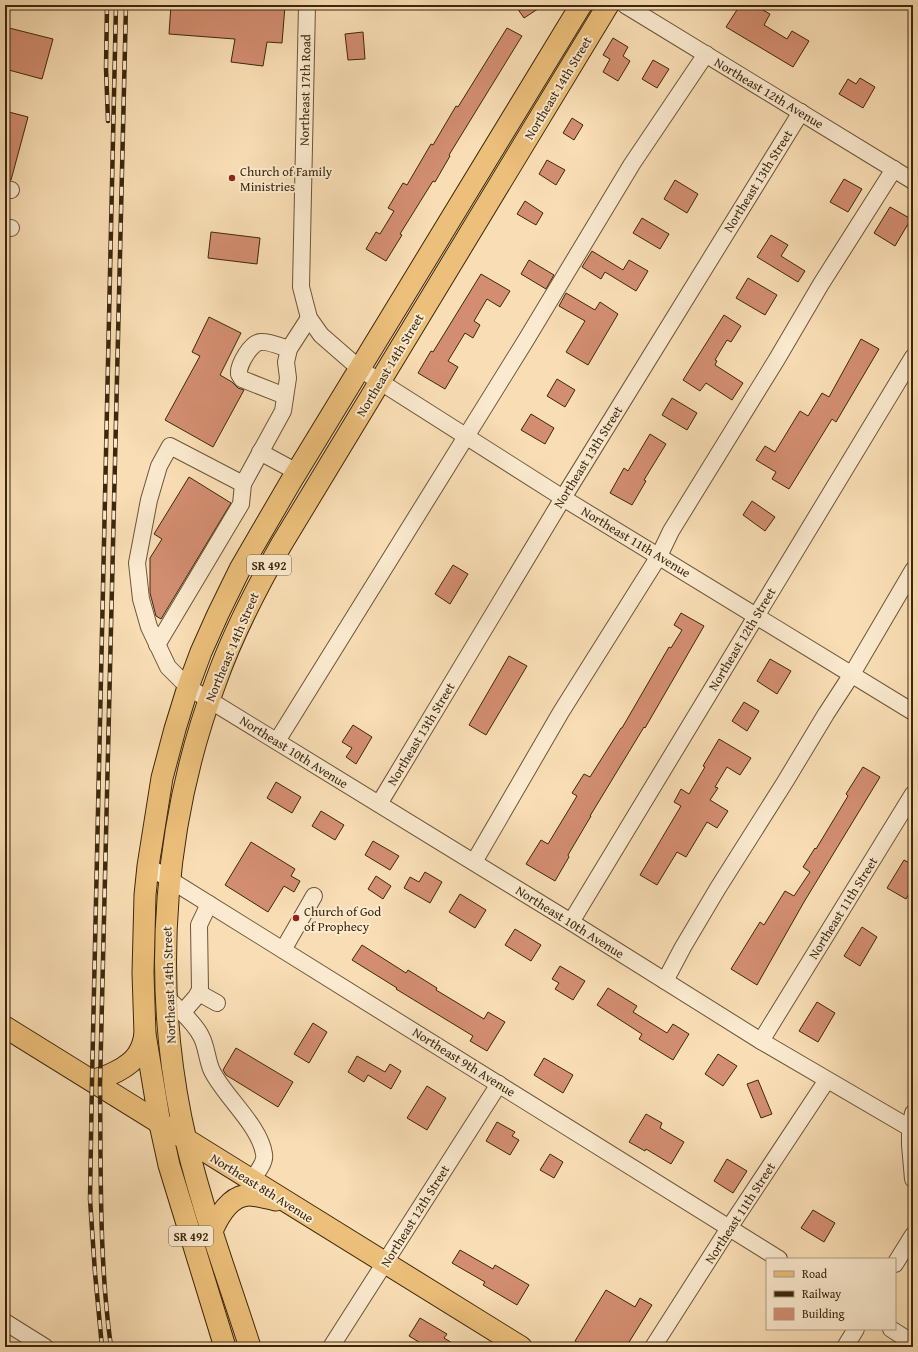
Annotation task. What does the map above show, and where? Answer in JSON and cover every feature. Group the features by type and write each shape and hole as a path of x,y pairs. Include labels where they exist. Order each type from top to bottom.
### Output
{"main road":[{"name":"Northeast 14th Street","path":"225,1347 169,1165 160,1124 146,1034 143,973 145,895 154,823 162,778 188,687 218,614 240,569 297,472 581,5"},
{"name":"Northeast 14th Street","path":"250,1347 212,1231 186,1140 175,1082 168,1016 166,965 170,880 178,818 198,733 235,633 284,538 608,5"},
{"name":"Northeast 8th Avenue","path":"5,1027 520,1347"},
{"path":"92,1080 114,1073 130,1063 137,1056 142,1047 146,1034"},
{"path":"212,1231 223,1210 232,1202 241,1198 250,1195 285,1201"}],"street":[{"name":"Northeast 17th Road","path":"307,5 301,287 309,318 321,335 360,369"},
{"name":"Northeast 12th Avenue","path":"625,5 913,181"},
{"path":"277,741 310,686 405,537 632,164 706,54"},
{"name":"Northeast 13th Street","path":"379,804 563,498 801,112"},
{"path":"474,862 561,712 659,556 671,531 777,359 821,284 894,169"},
{"path":"157,645 241,504 243,484 283,411 288,378 286,362 289,350 309,318"},
{"path":"285,396 242,379 239,375 240,368 250,348 256,344 262,342 289,350"},
{"name":"Northeast 12th Street","path":"571,922 913,357"},
{"name":"Northeast 11th Avenue","path":"360,369 563,498 913,712"},
{"name":"Northeast 10th Avenue","path":"243,484 170,446 160,466 148,500 137,563 141,599 149,627 168,667 188,687 474,862 761,1041 827,1080 911,1120 910,1145 913,1179"},
{"path":"260,452 297,472"},
{"path":"665,981 718,888 852,674 913,570"},
{"name":"Northeast 11th Street","path":"761,1041 913,794"},
{"name":"Northeast 9th Avenue","path":"148,866 777,1258"},
{"path":"283,950 314,896"},
{"path":"183,1012 200,990 199,925 209,904"},
{"path":"199,993 217,1003"},
{"path":"167,998 183,1012 201,1036 212,1071 240,1109 262,1143 265,1156 262,1164 251,1181"},
{"name":"Northeast 11th Street","path":"654,1347 729,1228 827,1080"},
{"name":"Northeast 12th Street","path":"331,1347 499,1084"},
{"path":"896,1262 913,1235"},
{"path":"5,1322 45,1347"},
{"path":"845,1347 855,1330"},
{"path":"893,1330 913,1343"}],"building":[{"path":"171,5 285,6 282,43 267,42 263,66 231,62 235,39 169,34"},
{"path":"515,5 544,5 524,18"},
{"path":"740,5 754,5 770,14 764,25 787,39 792,31 809,41 793,67 726,27"},
{"path":"5,27 53,39 42,79 5,69"},
{"path":"507,28 522,36 449,155 450,156 435,182 433,181 400,234 402,235 386,261 366,249 376,232 380,234 394,211 388,208 403,183 407,185 431,144 433,145 456,106 458,107"},
{"path":"363,32 365,59 348,60 345,34"},
{"path":"613,38 628,47 623,56 630,61 618,81 603,72 610,59 603,55"},
{"path":"653,60 669,69 657,88 642,79"},
{"path":"860,78 875,87 863,108 839,94 848,79 856,84"},
{"path":"5,111 28,117 11,180 5,180"},
{"path":"572,118 583,125 574,140 563,133"},
{"path":"547,160 565,170 556,185 539,174"},
{"path":"844,179 862,189 848,212 830,202"},
{"path":"675,180 698,194 687,213 664,199"},
{"path":"525,201 543,213 536,225 517,214"},
{"path":"890,207 911,219 895,246 874,233"},
{"path":"642,218 669,234 660,249 633,233"},
{"path":"211,232 260,238 257,264 208,258"},
{"path":"771,235 788,245 781,256 805,271 798,282 757,257"},
{"path":"592,251 623,270 629,260 648,271 636,291 605,272 601,279 582,267"},
{"path":"529,260 554,275 546,289 521,274"},
{"path":"481,274 510,291 500,307 487,299 474,321 480,325 473,338 465,333 448,361 458,367 445,389 418,373 431,351 433,352"},
{"path":"748,278 777,295 765,315 736,298"},
{"path":"566,293 595,310 600,302 618,314 588,365 566,352 585,321 559,306"},
{"path":"724,315 741,326 731,342 727,340 715,360 717,361 715,365 743,383 732,400 706,383 700,391 683,380"},
{"path":"209,317 241,333 220,375 232,382 238,388 244,390 213,447 165,420 200,356 192,352"},
{"path":"861,339 879,349 836,422 832,419 789,489 772,479 776,472 756,460 765,446 775,452 800,411 808,416 822,393 829,397"},
{"path":"557,379 575,390 565,407 547,396"},
{"path":"672,398 697,413 687,430 662,415"},
{"path":"531,414 554,428 545,444 521,430"},
{"path":"650,434 666,444 644,480 646,481 632,505 610,493 624,468 628,471"},
{"path":"189,477 231,503 161,619 156,616 150,593 150,558 162,539 154,534"},
{"path":"752,501 775,517 765,531 743,515"},
{"path":"453,565 468,574 450,604 435,594"},
{"path":"681,613 704,626 645,728 644,727 590,816 555,881 526,864 541,840 548,844 577,796 572,793 584,774 590,777 622,728 669,647 671,648 682,630 674,625"},
{"path":"509,656 527,666 486,735 469,725"},
{"path":"770,659 791,671 777,694 757,681"},
{"path":"744,702 759,711 747,731 732,721"},
{"path":"353,725 372,737 356,764 346,757 352,748 342,742"},
{"path":"719,739 751,758 740,775 727,767 715,787 718,788 710,800 728,811 717,828 707,822 686,857 677,852 657,885 640,875 681,806 674,802 681,789 689,794"},
{"path":"863,767 880,777 804,902 757,985 731,969 760,922 764,925 785,891 794,896 810,872 803,867 815,848 816,849 848,796 846,794"},
{"path":"276,782 301,797 292,813 267,798"},
{"path":"321,811 344,825 335,840 312,826"},
{"path":"373,841 399,856 390,870 365,855"},
{"path":"251,842 295,869 291,876 300,881 294,892 284,886 268,912 225,885"},
{"path":"904,860 913,865 913,887 906,899 887,888"},
{"path":"425,872 442,882 430,903 404,888 410,877 419,882"},
{"path":"376,876 391,886 383,899 368,889"},
{"path":"460,894 486,910 475,928 449,912"},
{"path":"862,927 877,937 860,966 844,956"},
{"path":"515,929 541,945 531,961 505,945"},
{"path":"362,945 406,973 408,970 437,988 436,990 484,1019 488,1012 505,1022 487,1051 470,1041 473,1036 352,960"},
{"path":"560,966 585,981 573,1000 555,989 559,983 552,979"},
{"path":"608,988 637,1006 633,1012 667,1033 673,1024 689,1034 673,1060 639,1039 642,1034 597,1005"},
{"path":"817,1002 835,1013 818,1042 799,1031"},
{"path":"313,1023 327,1032 309,1063 294,1054"},
{"path":"236,1048 293,1082 278,1107 226,1075 223,1070"},
{"path":"718,1054 737,1066 723,1086 705,1074"},
{"path":"357,1056 385,1072 390,1064 401,1071 391,1089 368,1075 364,1082 348,1072"},
{"path":"544,1058 573,1075 563,1093 534,1075"},
{"path":"758,1080 772,1114 761,1118 747,1084"},
{"path":"427,1086 446,1098 427,1130 407,1118"},
{"path":"646,1114 662,1123 660,1128 684,1142 671,1164 646,1149 645,1151 629,1142"},
{"path":"497,1122 515,1132 512,1136 519,1140 510,1155 486,1141"},
{"path":"550,1154 563,1162 554,1178 540,1170"},
{"path":"727,1159 747,1171 733,1193 714,1181"},
{"path":"813,1210 835,1223 824,1242 801,1228"},
{"path":"460,1250 493,1269 495,1265 529,1285 517,1305 483,1285 485,1282 452,1263"},
{"path":"606,1290 635,1307 640,1298 652,1305 626,1347 585,1347 575,1341"},
{"path":"420,1318 447,1334 444,1338 459,1347 427,1347 409,1336"}],"railway":[{"path":"107,5 106,68 108,121"},
{"path":"102,1347 90,1199 116,5"},
{"path":"111,1347 104,1282 100,1085 126,5"}],"place":[{"name":"Church of Family Ministries","path":"232,178"},
{"name":"Church of God of Prophecy","path":"296,918"}]}
